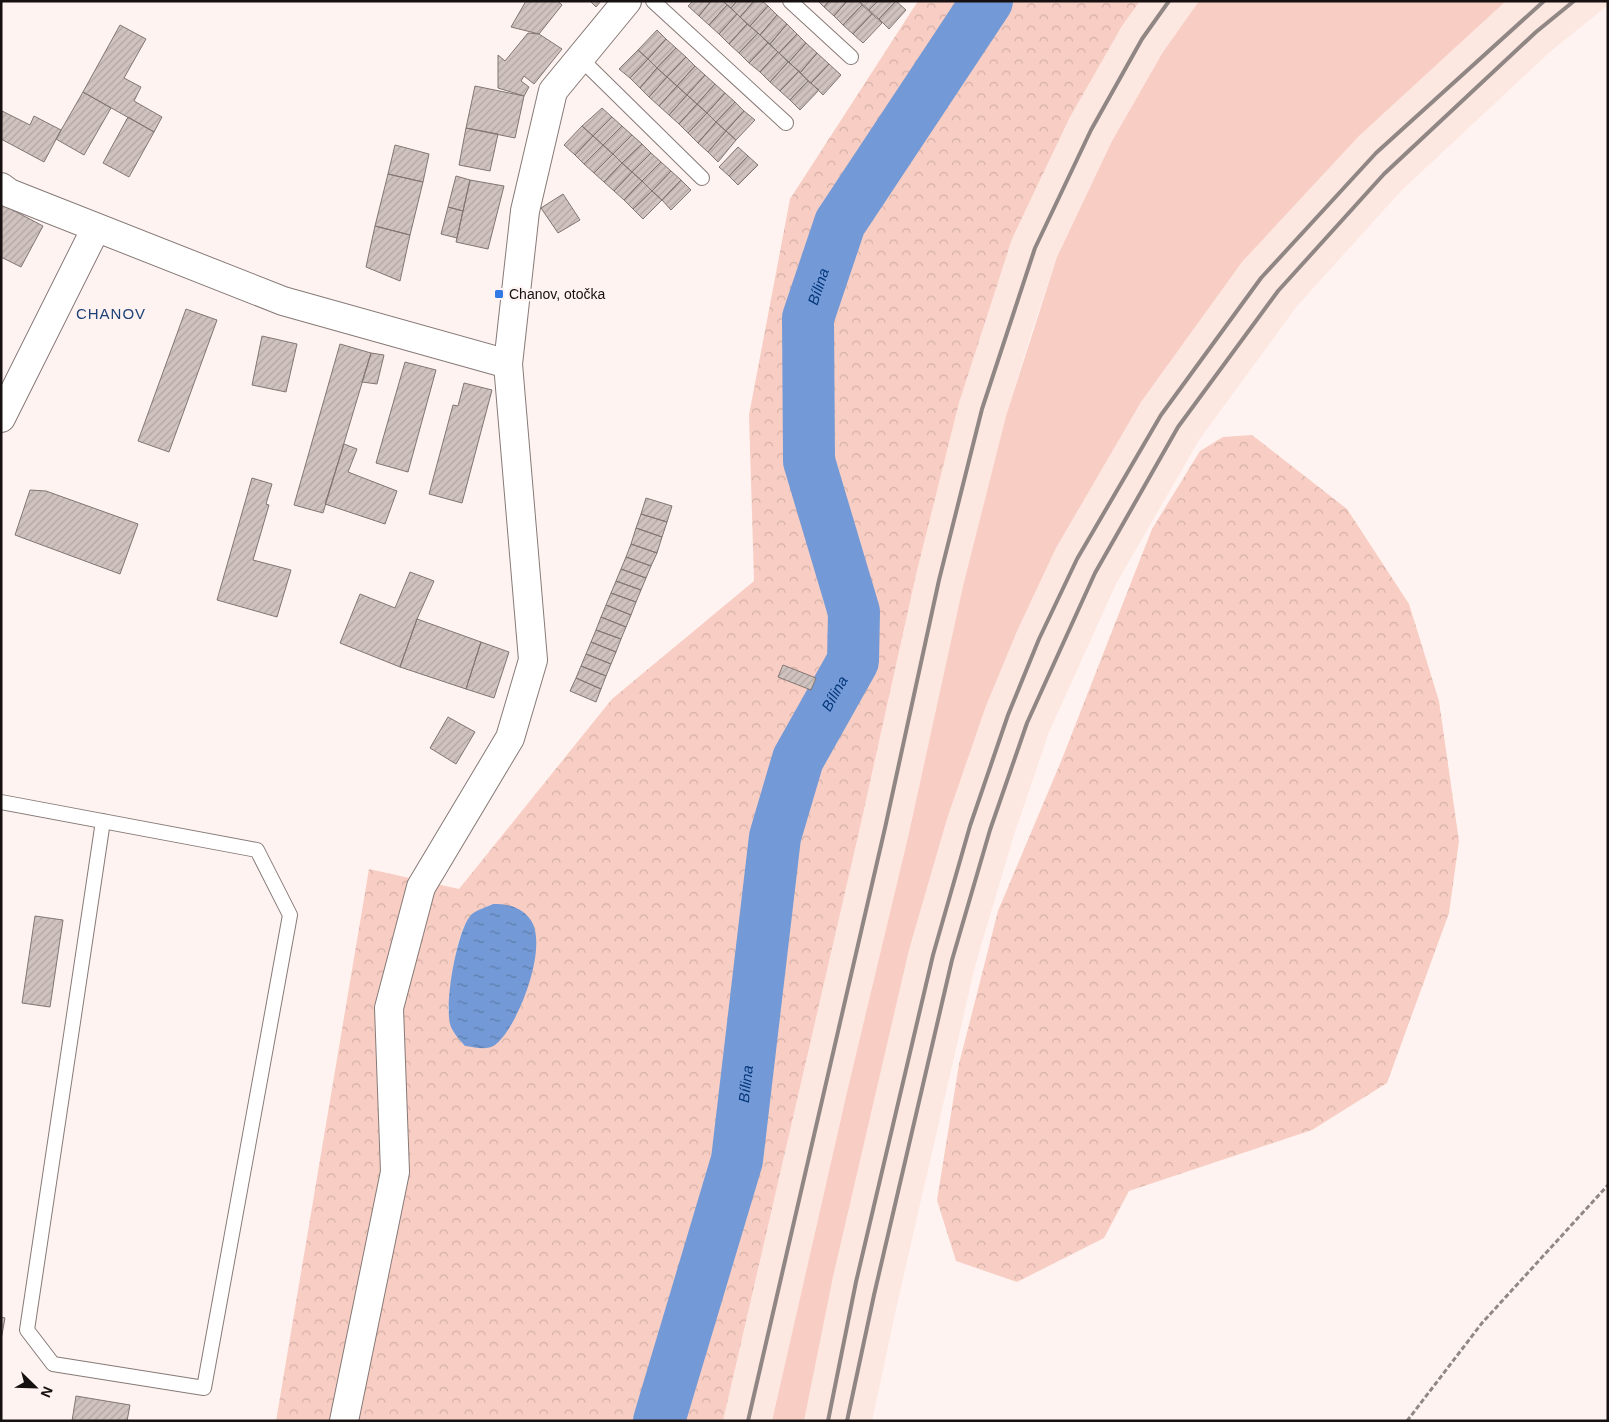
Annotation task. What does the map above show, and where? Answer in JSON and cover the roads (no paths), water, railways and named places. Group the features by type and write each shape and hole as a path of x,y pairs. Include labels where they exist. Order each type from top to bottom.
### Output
{"street":[{"path":"344,1421 395,1172 389,1008 421,887 510,738 533,660 508,364 525,211 553,90 627,1"},
{"path":"1,187 9,193 283,301 508,364"},
{"path":"1,418 96,228"}],"lane":[{"path":"653,1 786,123"},
{"path":"790,1 851,57"},
{"path":"580,58 702,178"},
{"path":"1,802 103,821 257,850 290,915 204,1388 53,1364 27,1330 103,821"}],"water":[{"path":"493,904 513,907 522,911 530,919 535,931 534,965 529,985 521,1004 504,1036 492,1047 465,1046 452,1030 449,1018 450,987 453,969 466,922 472,914"}],"waterway":[{"name":"Bílina","path":"659,1421 737,1160 775,837 798,759 853,661 854,612 809,461 808,318 840,223 987,1"}],"railway":[{"path":"748,1421 885,828 939,580 982,409 1035,248 1091,130 1142,39 1169,1"},
{"path":"828,1421 856,1282 933,955 970,826 1008,715 1039,639 1077,559 1161,415 1261,278 1376,153 1544,1"},
{"path":"847,1421 874,1295 952,960 990,830 1027,723 1095,573 1178,427 1278,291 1384,174 1536,32 1574,1"}],"place":[{"name":"Chanov, otočka","path":"499,294"}],"district":[{"name":"CHANOV","path":"111,314"}]}
